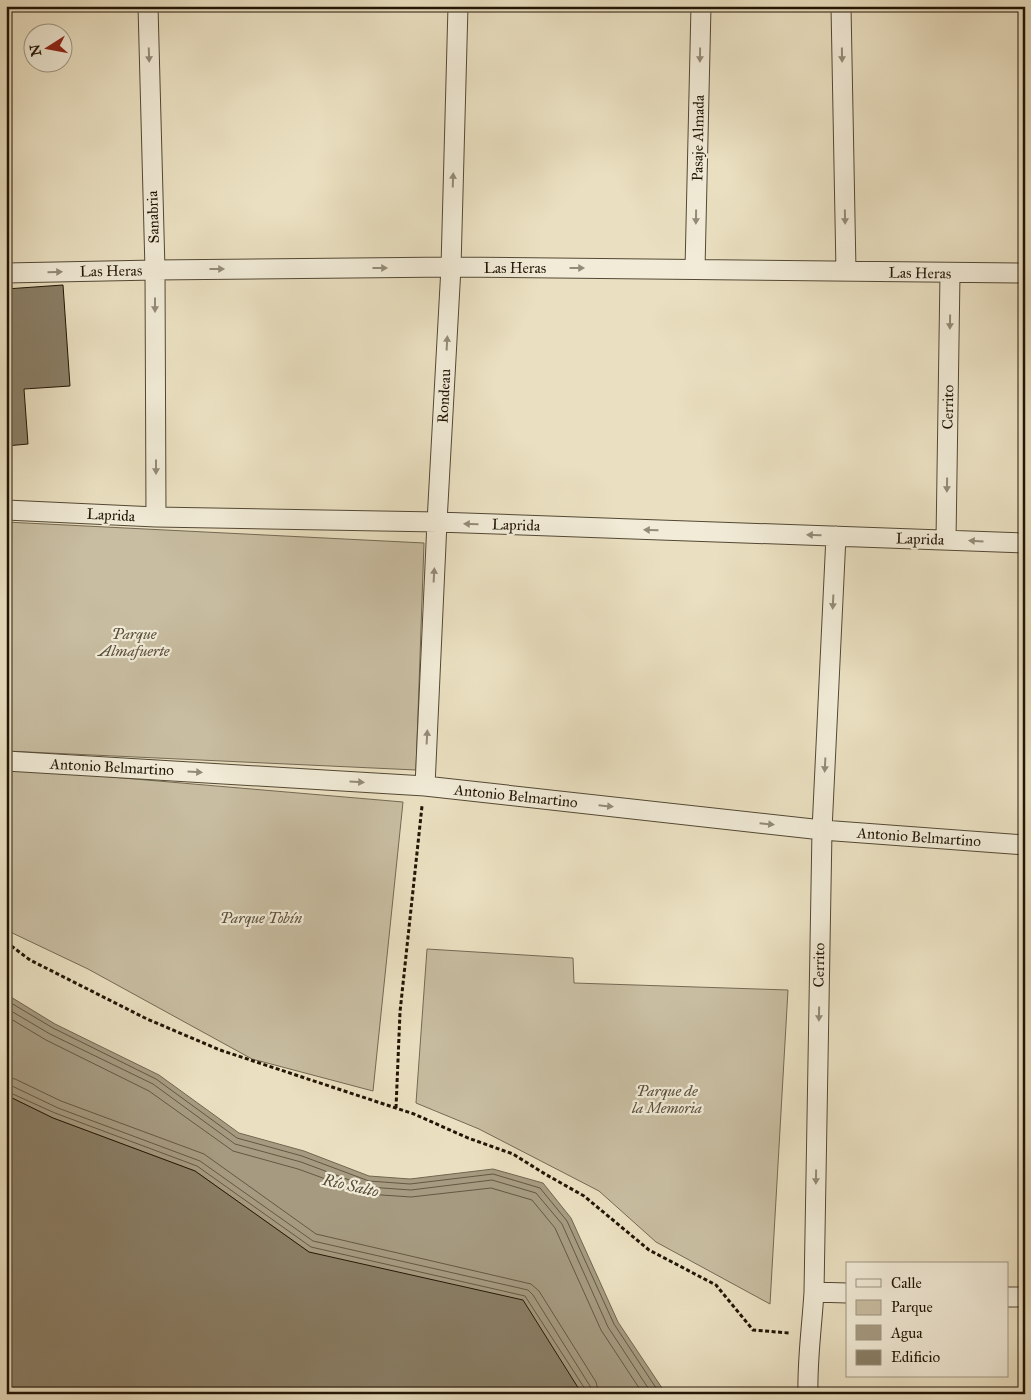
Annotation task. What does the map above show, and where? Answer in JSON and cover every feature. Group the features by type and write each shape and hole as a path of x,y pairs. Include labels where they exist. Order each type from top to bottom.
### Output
{"street":[{"name":"Sanabria","path":"148,6 155,270 156,517"},
{"name":"Rondeau","path":"425,786 451,267 458,6"},
{"name":"Pasaje Almada","path":"695,269 701,6"},
{"path":"841,6 846,271"},
{"name":"Las Heras","path":"6,273 451,267 846,271 950,274 1025,273"},
{"name":"Cerrito","path":"946,540 950,274"},
{"name":"Laprida","path":"6,510 156,517 437,522 1025,544"},
{"name":"Cerrito","path":"808,1394 807,1364 812,1334 814,1292 822,830 836,536"},
{"name":"Antonio Belmartino","path":"6,761 425,786 822,830 1025,845"},
{"path":"814,1292 846,1293"},
{"path":"1008,1297 1025,1297"}],"path":[{"path":"396,1108 400,1012 425,786"},
{"path":"6,942 30,960 147,1019 210,1046 396,1108 468,1138 513,1154 584,1196 648,1250 716,1285 753,1330 812,1334"}],"green space":[{"name":"Parque Almafuerte","path":"6,522 424,543 416,770 6,751"},
{"name":"Parque Tobín","path":"6,768 403,802 373,1091 252,1059 88,969 6,930"},
{"name":"Parque de la Memoria","path":"427,949 573,958 574,983 788,990 770,1304 656,1242 599,1191 479,1129 416,1103"}],"water":[{"name":"Río Salto","path":"6,994 55,1024 159,1075 239,1133 304,1151 369,1176 410,1179 493,1169 543,1183 571,1218 618,1322 666,1394 582,1394 309,1252 195,1171 53,1118 6,1095"}],"building":[{"path":"63,285 70,386 24,389 28,444 6,446 6,289"},
{"path":"6,1095 53,1118 195,1171 309,1252 523,1300 582,1394 6,1394"}]}
